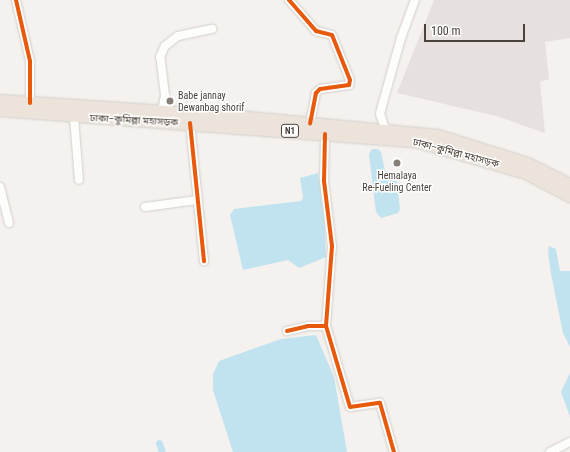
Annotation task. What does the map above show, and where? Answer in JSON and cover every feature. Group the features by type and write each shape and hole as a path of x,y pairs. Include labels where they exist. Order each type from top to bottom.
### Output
{"highway":[{"name":"ঢাকা–কুমিল্লা মহাসড়ক","path":"0,101 310,123 438,136 528,164 570,185"},
{"name":"ঢাকা–কুমিল্লা মহাসড়ক","path":"0,110 74,117 190,123 416,141 526,173 570,196"}],"street":[{"path":"16,0 30,61 30,103"},
{"path":"289,0 316,31 332,35 350,80 348,85 320,89 316,93 310,123"},
{"path":"384,130 380,114 401,38 415,0"},
{"path":"162,112 165,95 160,57 165,46 178,36 212,29"},
{"path":"74,117 79,180"},
{"path":"190,123 204,261"},
{"path":"325,134 324,181 332,246 326,326 350,407 380,403 394,452"},
{"path":"0,187 9,223"},
{"path":"145,207 198,200"},
{"path":"287,330 308,326 326,326"},
{"path":"550,452 570,442"}],"shaded area":[{"path":"434,0 570,0 570,38 545,42 549,79 540,82 545,133 496,116 397,93"}],"water":[{"path":"372,149 378,149 381,152 385,171 396,173 400,209 398,213 381,218 376,212 369,154"},
{"path":"318,173 324,209 326,257 299,268 288,260 243,270 230,215 234,209 301,201 303,198 300,178"},
{"path":"549,246 556,249 560,271 570,271 570,347 563,333 551,274 548,253"},
{"path":"316,335 334,377 347,452 233,452 213,390 213,374 219,361 281,339"},
{"path":"570,373 570,417 561,392"}],"waterway":[{"path":"159,443 162,452"}],"cycle path":[{"path":"16,0 30,61 30,103"},
{"path":"289,0 316,31 332,35 350,80 349,85 320,89 316,93 310,123"},
{"path":"190,123 204,261"},
{"path":"325,134 324,181 332,246 326,326"},
{"path":"287,331 308,326 326,326 350,407 380,403 394,452"}],"place":[{"name":"Babe jannay Dewanbag shorif","path":"170,101"},
{"name":"Hemalaya Re-Fueling Center","path":"397,163"}]}
